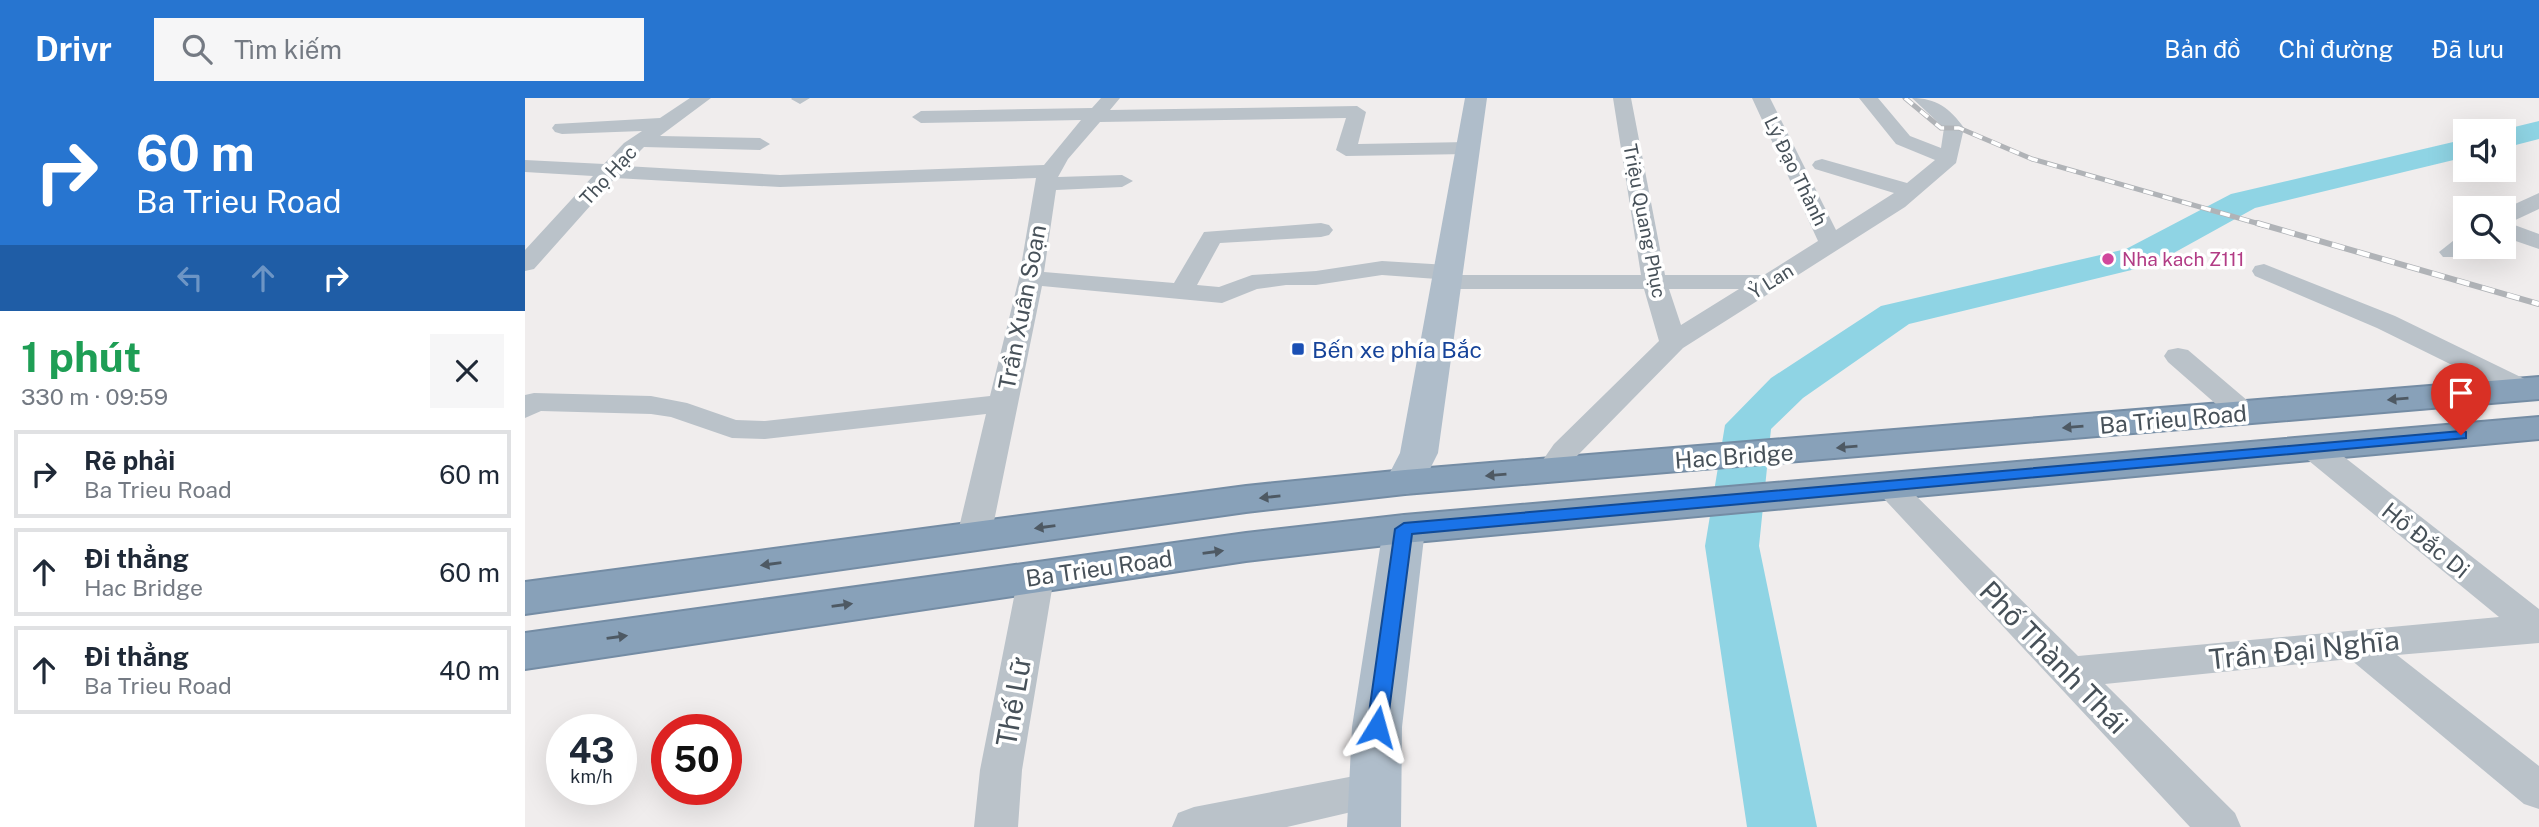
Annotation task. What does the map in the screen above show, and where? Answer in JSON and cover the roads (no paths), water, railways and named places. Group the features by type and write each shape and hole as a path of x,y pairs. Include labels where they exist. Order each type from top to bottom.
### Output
{"highway":[{"name":"Ba Trieu Road","path":"1807,450 2531,388"},
{"name":"Ba Trieu Road","path":"1826,494 2539,428"},
{"name":"Hac Bridge","path":"1552,470 1807,450"},
{"path":"525,598 1245,499 1552,470"},
{"path":"1404,529 1405,482"},
{"name":"Hac Bridge","path":"1675,506 1826,494"},
{"name":"Ba Trieu Road","path":"537,649 1246,547 1404,529 1675,506"},
{"path":"537,649 586,590"}],"main road":[{"path":"1405,482 1419,453 1476,98"},
{"path":"1375,809 1377,727 1404,529"}],"street":[{"name":"Thọ Hạc","path":"526,262 639,141 702,98"},
{"name":"Triệu Quang Phục","path":"1622,98 1654,281 1673,342"},
{"name":"Lý Đạo Thành","path":"1761,98 1831,243"},
{"path":"1868,98 1903,140 1949,159 1954,128 1948,119 1921,98"},
{"path":"1048,177 1102,109"},
{"path":"921,117 1102,109 1357,112 1346,150 1468,148"},
{"path":"562,128 665,124"},
{"path":"639,141 759,144"},
{"name":"Ỷ Lan","path":"1552,470 1565,451 1673,342 1910,191 1949,159"},
{"path":"1822,165 1910,191"},
{"path":"525,166 608,173 780,181 1048,177 1122,181"},
{"name":"Trần Xuân Soạn","path":"974,536 1031,278 1048,177"},
{"path":"2516,212 2539,200"},
{"path":"1181,292 1212,237 1321,230"},
{"path":"2516,233 2539,242"},
{"path":"1031,278 1222,295 1240,285 1382,268 1447,277 1769,282"},
{"path":"2265,271 2531,388"},
{"path":"2178,356 2244,413"},
{"path":"525,409 534,402 651,405 677,409 732,429 765,430 1003,403"},
{"name":"Hồ Đắc Di","path":"2314,449 2537,628"},
{"name":"Phố Thành Thái","path":"1890,488 2219,827"},
{"name":"Thế Lữ","path":"996,827 1001,769 1036,577"},
{"name":"Trần Đại Nghĩa","path":"2070,672 2537,628"},
{"path":"2357,644 2539,791"},
{"path":"1194,827 1375,809"}],"waterway":[{"path":"2516,136 2539,130"},
{"path":"1782,827 1732,546 1748,425 1787,388 1895,315 2139,257 2243,201 2453,151"}],"railway":[{"path":"1905,98 1941,128 1959,128 2032,159 2263,225"},
{"path":"2257,223 2539,304"}],"place":[{"name":"Nha kach Z111","path":"2108,259"},
{"name":"Bến xe phía Bắc","path":"1298,349"}]}
